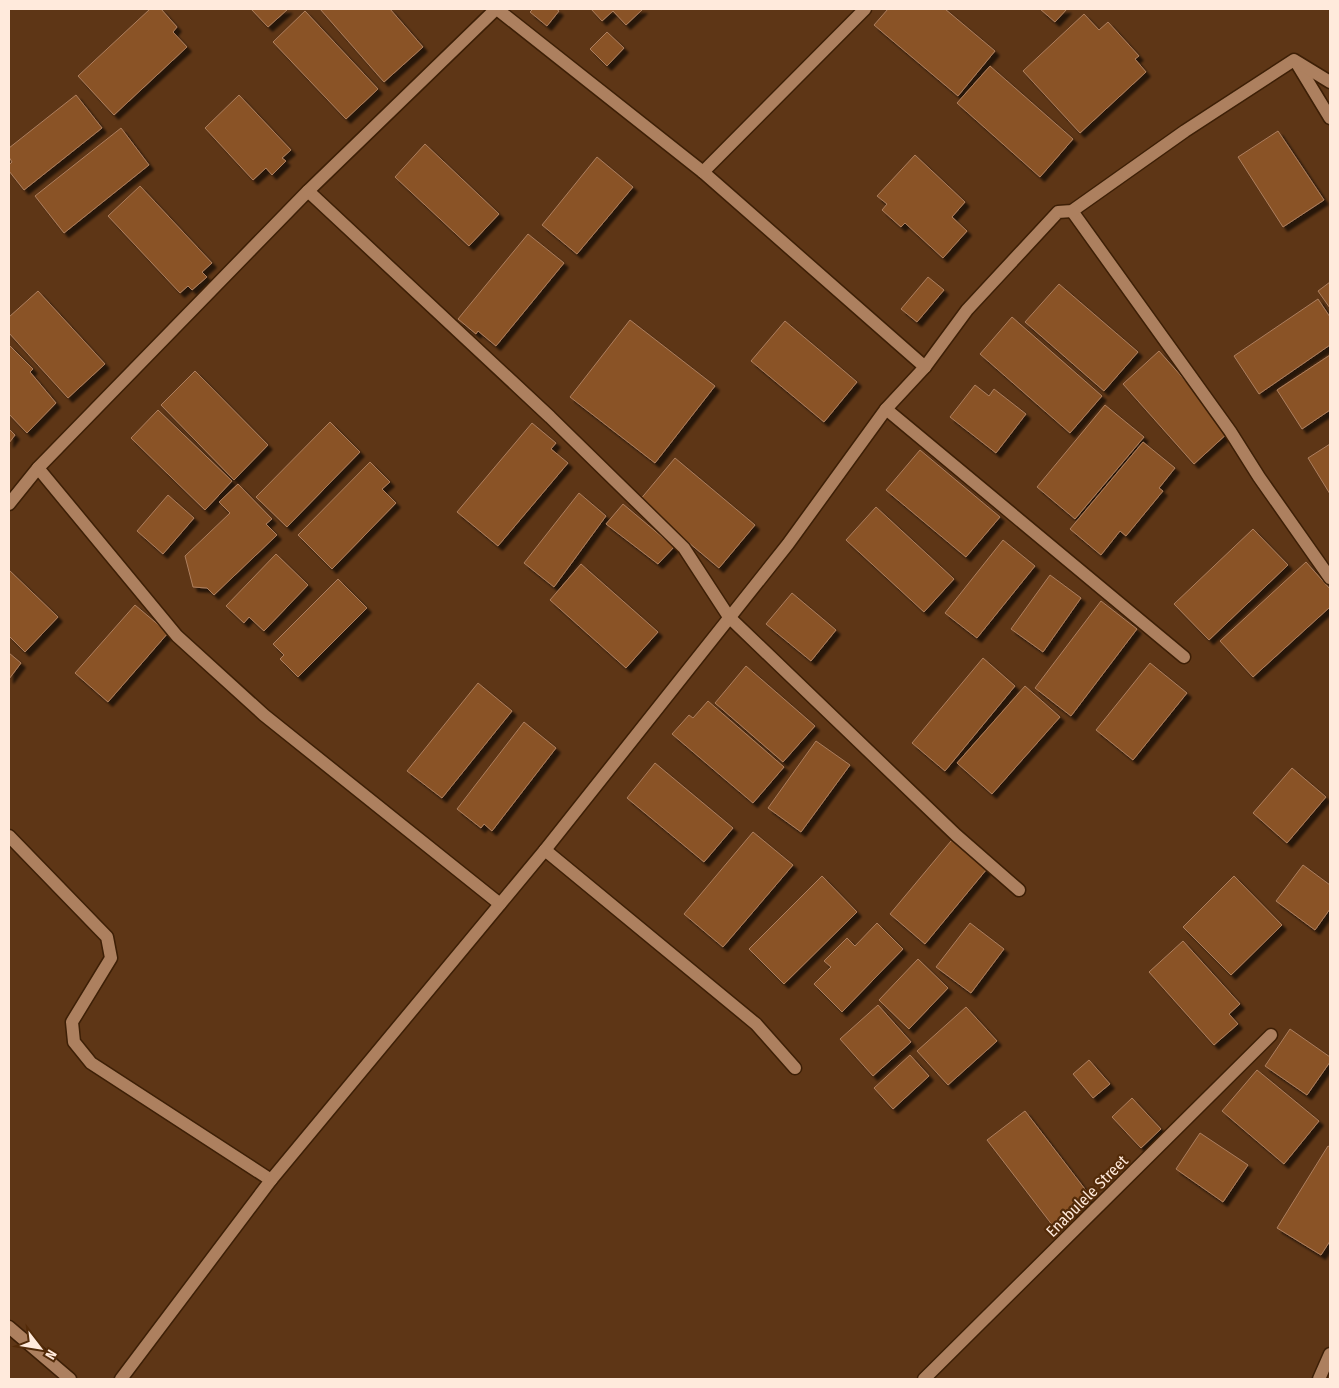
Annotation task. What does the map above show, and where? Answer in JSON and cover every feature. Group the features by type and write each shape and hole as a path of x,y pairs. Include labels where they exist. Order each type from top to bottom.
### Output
{"street":[{"path":"9,504 38,468 308,191 497,9 703,172 925,367"},
{"path":"703,172 866,9"},
{"path":"1294,60 1330,82"},
{"path":"1294,60 1330,118"},
{"path":"121,1379 271,1180 545,850 788,544 886,409 925,367 967,310 1058,212 1072,211 1185,130 1294,60"},
{"path":"308,191 550,417 684,548 729,617 956,835 1019,890"},
{"path":"1072,211 1230,431 1330,578"},
{"path":"886,409 1184,657"},
{"path":"38,468 177,636 264,716 500,904"},
{"path":"9,836 106,937 111,958 72,1022 74,1042 91,1063 271,1180"},
{"path":"545,850 756,1024 795,1068"},
{"name":"Enabulele Street","path":"924,1379 1271,1035"},
{"path":"9,1327 70,1379"},
{"path":"1319,1379 1330,1354"}],"building":[{"path":"150,9 161,9 177,27 173,32 187,47 114,115 78,76"},
{"path":"251,9 288,9 268,27"},
{"path":"320,9 390,9 423,47 384,82"},
{"path":"533,9 556,9 559,11 547,26 530,12"},
{"path":"591,9 643,9 626,25 613,11 602,21"},
{"path":"888,9 945,9 995,51 958,96 874,25"},
{"path":"1040,9 1067,9 1055,22"},
{"path":"305,11 378,89 346,119 273,42"},
{"path":"1084,14 1099,30 1108,22 1139,56 1135,59 1146,72 1080,133 1023,71"},
{"path":"607,32 624,48 607,66 590,49"},
{"path":"990,66 1073,139 1040,177 957,103"},
{"path":"76,95 102,128 24,190 9,171 9,165 12,162 9,157 9,148"},
{"path":"239,95 291,150 282,158 286,161 272,175 266,168 253,180 205,128"},
{"path":"121,128 149,165 64,233 35,196"},
{"path":"1278,131 1324,200 1283,227 1238,157"},
{"path":"425,144 499,214 469,246 395,177"},
{"path":"915,155 965,202 952,217 967,231 943,258 905,223 901,227 882,210 887,204 877,196"},
{"path":"597,157 633,187 577,254 542,225"},
{"path":"140,186 212,263 202,272 207,277 192,290 188,286 180,293 108,216"},
{"path":"528,234 564,263 496,346 478,331 476,334 458,319"},
{"path":"928,277 944,290 917,322 901,309"},
{"path":"1330,282 1330,308 1318,291"},
{"path":"1059,284 1138,352 1104,391 1025,322"},
{"path":"38,291 105,364 68,398 9,333 9,317"},
{"path":"1318,299 1330,317 1330,345 1259,394 1234,356"},
{"path":"1012,317 1102,396 1070,433 980,354"},
{"path":"630,320 715,386 655,463 570,397"},
{"path":"785,321 857,382 824,422 751,361"},
{"path":"9,345 33,369 30,372 56,403 27,433 9,414"},
{"path":"1159,351 1230,431 1194,464 1123,384"},
{"path":"1330,355 1330,410 1302,429 1277,390"},
{"path":"195,371 268,445 234,480 161,405"},
{"path":"975,385 989,396 994,389 1026,414 996,453 950,417"},
{"path":"1105,405 1144,437 1075,519 1037,487"},
{"path":"158,410 232,481 205,510 131,438"},
{"path":"330,422 360,452 287,527 256,497"},
{"path":"532,423 556,443 551,449 568,463 498,546 457,512"},
{"path":"9,429 15,435 9,443"},
{"path":"1143,442 1175,468 1159,488 1163,491 1126,536 1120,531 1101,555 1070,529"},
{"path":"1330,444 1330,494 1308,458"},
{"path":"920,450 1000,517 966,557 886,490"},
{"path":"675,458 755,525 719,568 639,501"},
{"path":"370,462 390,482 382,489 396,503 332,569 298,535"},
{"path":"238,484 272,519 266,524 277,535 214,595 207,588 193,587 185,556 230,513 219,502"},
{"path":"579,493 606,516 554,587 524,563"},
{"path":"168,495 194,518 163,554 137,531"},
{"path":"623,504 674,547 658,564 606,524"},
{"path":"876,507 954,579 924,612 846,540"},
{"path":"1253,529 1288,565 1209,640 1174,604"},
{"path":"1003,540 1035,566 977,638 945,613"},
{"path":"276,554 308,585 264,631 249,617 244,623 226,606"},
{"path":"1306,562 1330,589 1330,607 1253,677 1220,641"},
{"path":"581,564 658,632 626,668 550,600"},
{"path":"9,570 58,617 25,652 9,636"},
{"path":"1050,575 1081,598 1043,652 1011,629"},
{"path":"338,579 367,608 298,677 280,659 284,655 273,644"},
{"path":"792,593 836,630 811,661 766,624"},
{"path":"1101,601 1137,629 1071,716 1035,688"},
{"path":"135,605 168,633 108,702 75,673"},
{"path":"9,653 21,663 9,679"},
{"path":"983,658 1015,686 945,771 912,743"},
{"path":"1150,663 1187,693 1133,760 1096,730"},
{"path":"746,666 815,726 783,762 715,703"},
{"path":"478,683 512,711 442,798 407,771"},
{"path":"1025,686 1060,717 992,794 957,763"},
{"path":"708,701 784,767 753,803 672,734 689,715 693,718"},
{"path":"524,722 556,748 492,831 484,824 481,828 457,809"},
{"path":"816,741 850,765 801,832 768,808"},
{"path":"655,763 733,828 704,862 627,798"},
{"path":"1292,768 1326,797 1287,843 1253,813"},
{"path":"753,832 793,865 723,947 684,914"},
{"path":"956,835 991,864 925,944 890,914"},
{"path":"1303,865 1330,885 1330,909 1315,930 1276,901"},
{"path":"822,876 857,912 784,984 749,949"},
{"path":"1234,876 1282,925 1231,975 1183,927"},
{"path":"877,923 903,949 842,1012 814,984 831,967 824,961 847,938 855,946"},
{"path":"970,923 1004,949 971,993 936,967"},
{"path":"1183,941 1240,1004 1229,1014 1238,1024 1214,1045 1149,972"},
{"path":"918,959 948,988 909,1029 879,1000"},
{"path":"878,1005 911,1042 873,1076 840,1039"},
{"path":"966,1007 997,1041 948,1085 917,1051"},
{"path":"1290,1029 1330,1057 1330,1062 1307,1095 1265,1066"},
{"path":"910,1055 929,1076 893,1109 874,1088"},
{"path":"1089,1060 1110,1084 1093,1098 1073,1074"},
{"path":"1257,1070 1319,1121 1284,1164 1222,1111"},
{"path":"1132,1098 1161,1129 1141,1148 1112,1117"},
{"path":"1025,1111 1091,1197 1053,1226 987,1140"},
{"path":"1200,1133 1248,1165 1223,1202 1176,1169"},
{"path":"1328,1146 1330,1147 1330,1241 1321,1255 1277,1228"}]}
